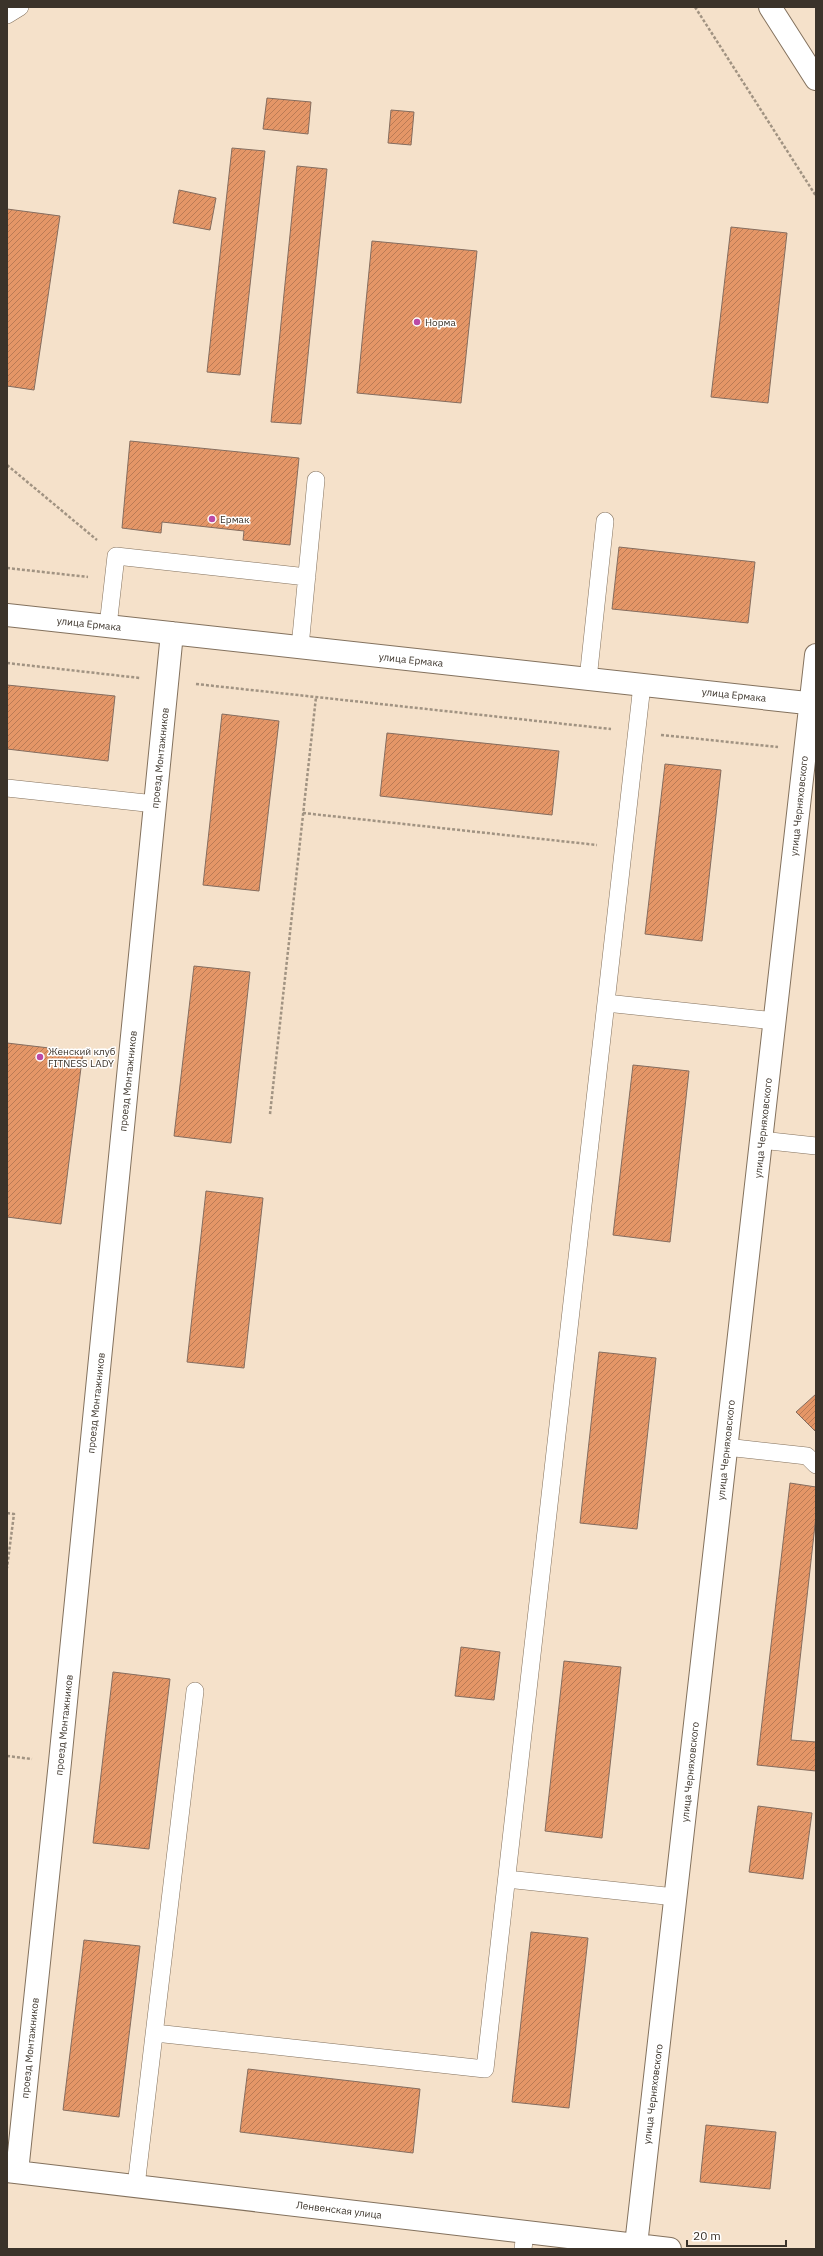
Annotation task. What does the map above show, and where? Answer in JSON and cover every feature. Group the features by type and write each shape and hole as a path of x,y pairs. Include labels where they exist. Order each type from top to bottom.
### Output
{"street":[{"path":"770,7 816,79"},
{"name":"улица Ермака","path":"7,615 813,703"},
{"name":"проезд Монтажников","path":"12,2172 60,1770 172,633"},
{"name":"улица Черняховского","path":"636,2245 805,750 813,703 816,655"},
{"name":"Ленвенская улица","path":"12,2172 136,2186 524,2240 636,2245 670,2249"}],"lane":[{"path":"7,15 20,7"},
{"path":"300,647 316,480"},
{"path":"588,679 605,521"},
{"path":"108,626 116,556 307,577"},
{"path":"155,2033 485,2069 642,685"},
{"path":"7,788 156,804"},
{"path":"606,1003 775,1021"},
{"path":"761,1140 816,1146"},
{"path":"726,1447 807,1456 816,1465"},
{"path":"136,2186 195,1691"},
{"path":"507,1879 675,1897"}],"path":[{"path":"695,7 816,196"},
{"path":"7,465 116,556"},
{"path":"7,568 113,579"},
{"path":"7,663 805,750"},
{"path":"270,1114 316,697"},
{"path":"304,813 624,848"},
{"path":"7,1513 14,1514 7,1568"}],"building":[{"path":"267,98 311,102 308,134 263,129"},
{"path":"391,110 414,112 411,145 388,143"},
{"path":"232,148 265,151 240,375 207,372"},
{"path":"297,166 327,169 301,424 271,422"},
{"path":"179,190 216,198 210,230 173,223"},
{"path":"7,209 60,216 34,390 7,386"},
{"path":"731,227 787,233 768,403 711,397"},
{"name":"Норма","path":"372,241 477,251 461,403 357,393"},
{"path":"130,441 299,458 290,545 243,540 244,531 162,522 161,533 122,528"},
{"path":"619,547 755,562 748,623 612,609"},
{"path":"7,685 115,696 108,761 7,749"},
{"path":"222,714 279,721 259,891 203,885"},
{"path":"387,733 559,751 552,815 380,796"},
{"path":"665,764 721,770 702,941 645,934"},
{"path":"194,966 250,972 231,1143 174,1136"},
{"path":"7,1043 83,1052 61,1224 7,1217"},
{"path":"633,1065 689,1071 670,1242 613,1235"},
{"path":"206,1191 263,1198 244,1368 187,1362"},
{"path":"599,1352 656,1358 637,1529 580,1523"},
{"path":"816,1394 816,1432 796,1412"},
{"path":"790,1483 816,1487 816,1516 791,1740 816,1742 816,1771 757,1765"},
{"path":"461,1647 500,1652 494,1700 455,1696"},
{"path":"564,1661 621,1667 602,1838 545,1831"},
{"path":"113,1672 170,1679 149,1849 93,1843"},
{"path":"758,1806 812,1813 803,1879 749,1872"},
{"path":"531,1932 588,1938 569,2108 512,2102"},
{"path":"84,1940 140,1946 119,2117 63,2110"},
{"path":"248,2069 420,2089 413,2153 240,2132"},
{"path":"706,2125 776,2132 770,2189 700,2182"}],"place":[{"name":"Норма","path":"417,322"},
{"name":"Ермак","path":"212,519"},
{"name":"Женский клуб FITNESS LADY","path":"40,1057"}]}
